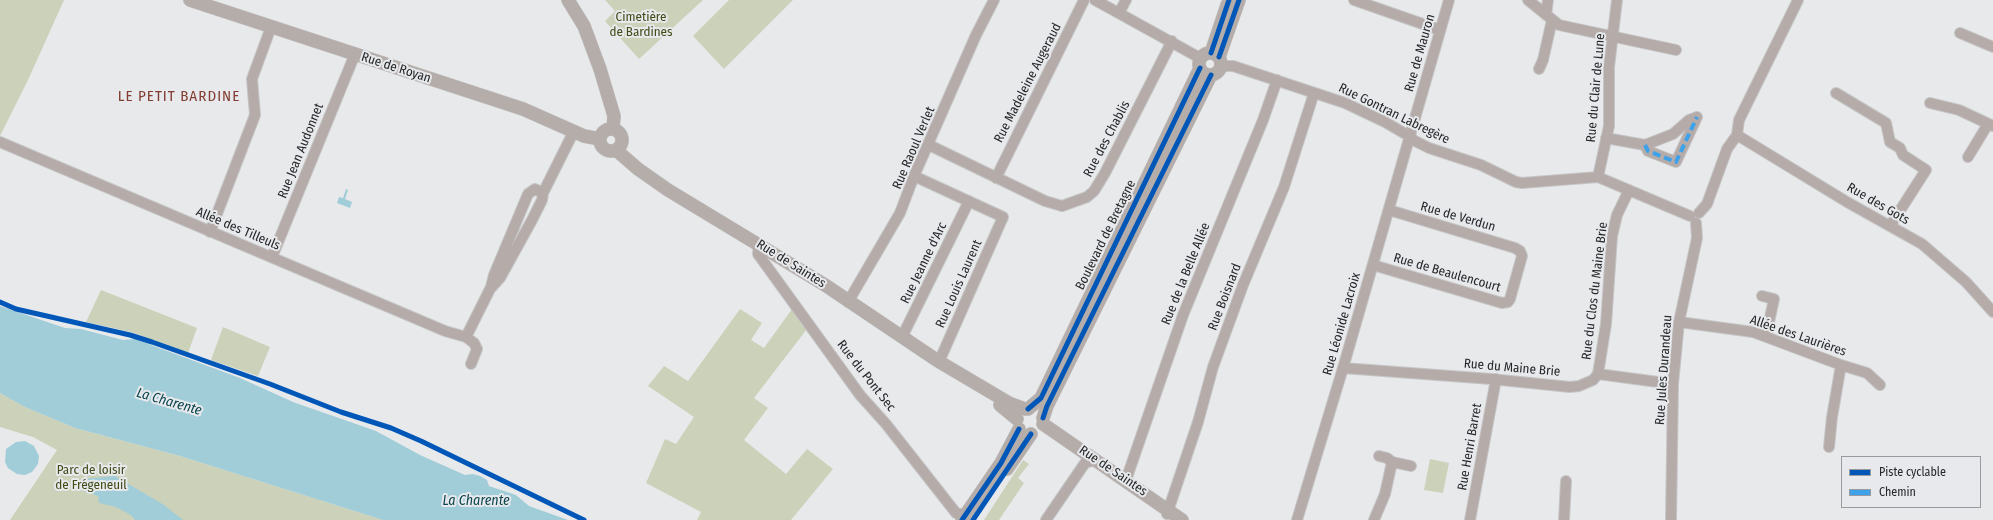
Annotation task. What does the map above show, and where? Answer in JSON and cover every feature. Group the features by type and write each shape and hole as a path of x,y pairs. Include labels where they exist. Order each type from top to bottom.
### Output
{"main road":[{"name":"Rue de Royan","path":"190,0 523,109 584,136 600,139"},
{"path":"568,0 584,26 600,69 614,116 613,129"},
{"name":"Boulevard de Bretagne","path":"1210,63 1230,0"},
{"name":"Boulevard de Bretagne","path":"961,517 1031,422 1047,406 1239,0"},
{"path":"613,129 619,132 622,138 621,145 616,150 606,150 601,146 600,139 603,132 613,129"},
{"name":"Rue de Saintes","path":"616,150 638,169 668,190 825,285 848,302 938,361 1009,403 1031,422 1181,520"},
{"name":"Rue de Saintes","path":"1091,461 1126,480 1169,512"}],"street":[{"name":"Rue Raoul Verlet","path":"848,302 900,213 914,176 976,35 994,0"},
{"name":"Rue Madeleine Augeraud","path":"996,178 1084,0"},
{"name":"Rue Gontran Labregère","path":"1095,0 1210,63 1233,66 1345,103 1409,136 1415,142 1481,165 1516,182 1522,183 1598,177 1695,218"},
{"path":"1119,13 1126,0"},
{"path":"1354,0 1371,3 1440,30"},
{"name":"Rue de Mauron","path":"1409,136 1449,0"},
{"path":"1528,0 1559,25 1676,50"},
{"path":"1539,69 1543,60 1549,17 1548,0"},
{"name":"Rue du Clair de Lune","path":"1598,177 1609,126 1609,67 1617,0"},
{"path":"1695,218 1707,204 1727,149 1738,135 1739,120 1798,0"},
{"path":"210,232 255,115 252,79 271,27"},
{"path":"1960,33 1993,47"},
{"name":"Rue des Chablis","path":"928,145 1045,201 1062,206 1087,197 1094,192 1105,173 1172,41"},
{"name":"Rue Jean Audonnet","path":"272,257 355,54"},
{"name":"Rue de la Belle Allée","path":"1126,480 1182,316 1263,120 1277,80"},
{"name":"Rue Boisnard","path":"1169,512 1213,367 1243,285 1284,187 1314,93"},
{"path":"1836,93 1886,123 1890,142 1900,148 1903,155 1926,170 1890,226"},
{"path":"1930,103 1959,110 1991,125 1968,157"},
{"path":"1606,138 1646,145 1674,134 1690,120 1697,117 1676,162 1648,151 1646,145"},
{"path":"490,290 500,278 518,246 542,200 543,192 574,131"},
{"name":"Rue des Gots","path":"1738,135 1922,244 1966,282 1993,312"},
{"name":"Rue Léonide Lacroix","path":"1297,520 1343,368 1409,136"},
{"name":"Allée des Tilleuls","path":"0,142 445,331 466,337"},
{"path":"914,176 969,201"},
{"path":"471,364 477,349 474,343 466,337 490,290 494,275 528,194 535,189 543,192"},
{"name":"Rue du Clos du Maine Brie","path":"1598,374 1606,324 1612,236 1617,215 1629,190"},
{"name":"Rue Louis Laurent","path":"938,361 1003,217 969,201"},
{"name":"Rue Jeanne d'Arc","path":"902,337 969,201"},
{"name":"Rue de Verdun","path":"1388,210 1515,248 1520,251"},
{"name":"Rue Jules Durandeau","path":"1671,520 1673,384 1679,322 1697,238 1695,218"},
{"name":"Rue du Pont Sec","path":"758,244 758,254 860,395 886,424 961,517"},
{"name":"Rue de Beaulencourt","path":"1373,265 1502,303 1508,302 1510,299 1522,256 1520,251"},
{"path":"1762,296 1774,299 1766,336"},
{"name":"Allée des Laurières","path":"1679,322 1721,326 1766,336 1841,365 1867,373 1880,385"},
{"path":"1829,447 1832,417 1841,365"},
{"name":"Rue du Maine Brie","path":"1343,368 1579,386 1593,380 1598,374"},
{"path":"1598,374 1673,384"},
{"name":"Rue Henri Barret","path":"1470,520 1496,379"},
{"path":"1379,456 1387,458 1392,462 1411,466"},
{"path":"1046,520 1091,461"},
{"path":"1374,520 1385,494 1392,462"},
{"path":"1564,520 1566,481"}],"green space":[{"path":"0,0 64,0 28,80 0,136"},
{"name":"Cimetière de Bardines","path":"605,0 703,0 639,59 605,21 615,11"},
{"path":"729,0 793,0 724,69 693,36"},
{"path":"101,290 197,328 188,353 131,332 86,322"},
{"path":"740,309 762,323 751,340 764,348 792,309 807,329 754,398 768,408 744,440 786,474 807,449 833,469 791,520 697,520 701,512 646,483 665,439 676,444 694,417 648,386 664,366 688,381"},
{"path":"223,327 270,347 258,376 211,360"},
{"name":"Parc de loisir de Frégeneuil","path":"0,393 25,407 75,428 180,456 383,520 10,520 57,450 33,437 0,427"},
{"path":"1430,459 1449,463 1443,493 1424,490"},
{"path":"1023,460 1029,464 1018,478 1024,483 999,520 984,520"}],"water":[{"path":"346,189 348,190 345,199 352,202 350,208 337,203 339,197 343,198"},
{"name":"La Charente","path":"0,306 65,328 81,329 123,340 135,339 240,378 293,402 376,431 420,455 465,475 473,474 480,476 487,480 489,486 516,495 529,506 568,520 383,520 180,456 75,428 25,407 0,393"},
{"path":"25,441 34,446 39,456 38,464 32,472 25,475 17,474 8,468 5,462 6,449 16,442"},
{"path":"115,476 164,505 183,520 135,520 131,515 116,507 99,503 98,496 78,489 83,479"}],"marked path":[{"path":"1645,145 1648,151 1676,162 1697,117"}],"cycle path":[{"path":"1211,53 1229,0"},
{"path":"1219,57 1239,0"},
{"path":"1028,409 1041,398 1200,68"},
{"path":"1043,418 1047,406 1211,75"},
{"path":"0,302 16,309 130,335 152,342 270,384 341,412 391,428 584,520"},
{"path":"962,520 1001,463 1019,429"},
{"path":"973,520 1031,434"}],"district":[{"name":"LE PETIT BARDINE","path":"179,97"}]}
